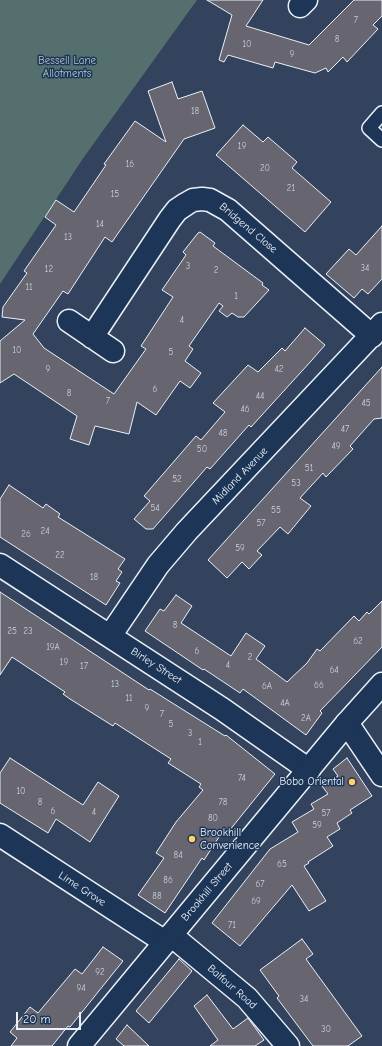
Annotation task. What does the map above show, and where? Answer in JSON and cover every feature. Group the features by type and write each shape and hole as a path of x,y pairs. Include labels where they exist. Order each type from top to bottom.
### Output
{"street":[{"name":"Bridgend Close","path":"92,337 170,218 177,210 186,204 194,200 202,199 210,200 228,210 377,330"},
{"path":"69,321 113,351"},
{"name":"Midland Avenue","path":"110,636 158,565 187,531 377,330"},
{"name":"Birley Street","path":"0,565 222,709 309,770"},
{"name":"Brookhill Street","path":"79,1046 347,723 382,684"},
{"path":"347,723 382,775"},
{"name":"Lime Grove","path":"0,835 168,939"},
{"name":"Balfour Road","path":"168,939 247,998 288,1046"}],"lane":[{"path":"382,113 369,128 382,140"}],"green space":[{"name":"Bessell Lane Allotments","path":"0,0 197,0 84,157 0,284"}],"building":[{"path":"207,0 263,0 246,26 309,45 354,0 382,0 382,16 373,25 378,29 347,62 343,57 328,72 326,68 315,73 275,62 273,68 228,55 224,62 219,60 232,15"},
{"path":"172,82 178,99 202,91 215,128 184,139 112,242 105,237 68,294 63,291 33,334 44,348 114,394 146,349 141,346 173,297 162,290 186,255 183,252 198,233 200,232 215,243 213,246 263,283 262,285 269,290 244,317 238,317 232,313 227,317 219,311 223,306 219,303 189,346 193,349 185,361 201,373 190,388 180,381 156,415 137,402 129,434 95,426 89,445 70,439 77,416 14,374 0,383 0,341 25,320 2,317 3,307 27,273 24,271 56,225 45,217 56,200 74,212 106,165 104,164 135,121 166,142 148,91"},
{"path":"243,125 263,142 268,137 297,162 292,168 331,202 305,232 216,155"},
{"path":"382,226 382,279 368,294 362,289 354,298 326,274 349,249 356,255"},
{"path":"305,328 325,345 312,360 251,427 249,425 210,469 207,467 153,529 146,529 134,519 150,501 144,496 196,436 201,440 225,412 213,403 248,365 258,372 282,348 285,351"},
{"path":"382,367 382,418 374,419 350,446 353,449 326,477 323,473 300,498 311,506 288,534 280,527 257,551 262,555 249,569 242,562 227,578 208,560"},
{"path":"9,485 43,508 46,504 60,514 58,517 125,559 118,569 122,572 116,581 120,583 106,605 0,537 0,499"},
{"path":"0,592 149,690 150,689 225,736 226,735 275,774 225,836 221,834 204,860 202,858 165,913 138,895 164,858 156,853 176,822 203,790 199,787 201,784 168,763 171,759 115,723 113,726 70,699 63,694 65,692 12,657 0,675"},
{"path":"176,595 192,606 181,623 231,656 246,633 265,646 256,659 287,682 307,663 317,649 320,651 354,616 359,621 367,612 369,614 382,601 382,647 320,711 322,713 306,735 243,689 240,693 145,631 160,609 164,611"},
{"path":"10,758 83,805 98,782 119,796 90,842 56,819 48,833 0,803 0,773"},
{"path":"347,758 372,796 350,810 352,813 337,823 340,829 327,837 333,846 304,866 326,901 309,911 292,885 240,946 212,923 270,849 298,832 292,822 314,809 311,804 328,794 322,786 338,776 333,769"},
{"path":"302,939 313,954 306,959 362,1036 348,1046 313,1046 277,998 279,996 260,970"},
{"path":"103,947 123,961 70,1027 68,1026 52,1046 11,1046 17,1038 10,1032 30,1007 38,1013 75,969 82,974"},
{"path":"179,959 192,971 149,1023 136,1011"},
{"path":"207,995 233,1029 248,1018 264,1040 255,1046 210,1046 218,1040 194,1006"},
{"path":"127,1025 149,1046 124,1046 116,1039"}],"place":[{"name":"Bobo Oriental","path":"352,782"},
{"name":"Brookhill Convenience","path":"192,839"}]}
